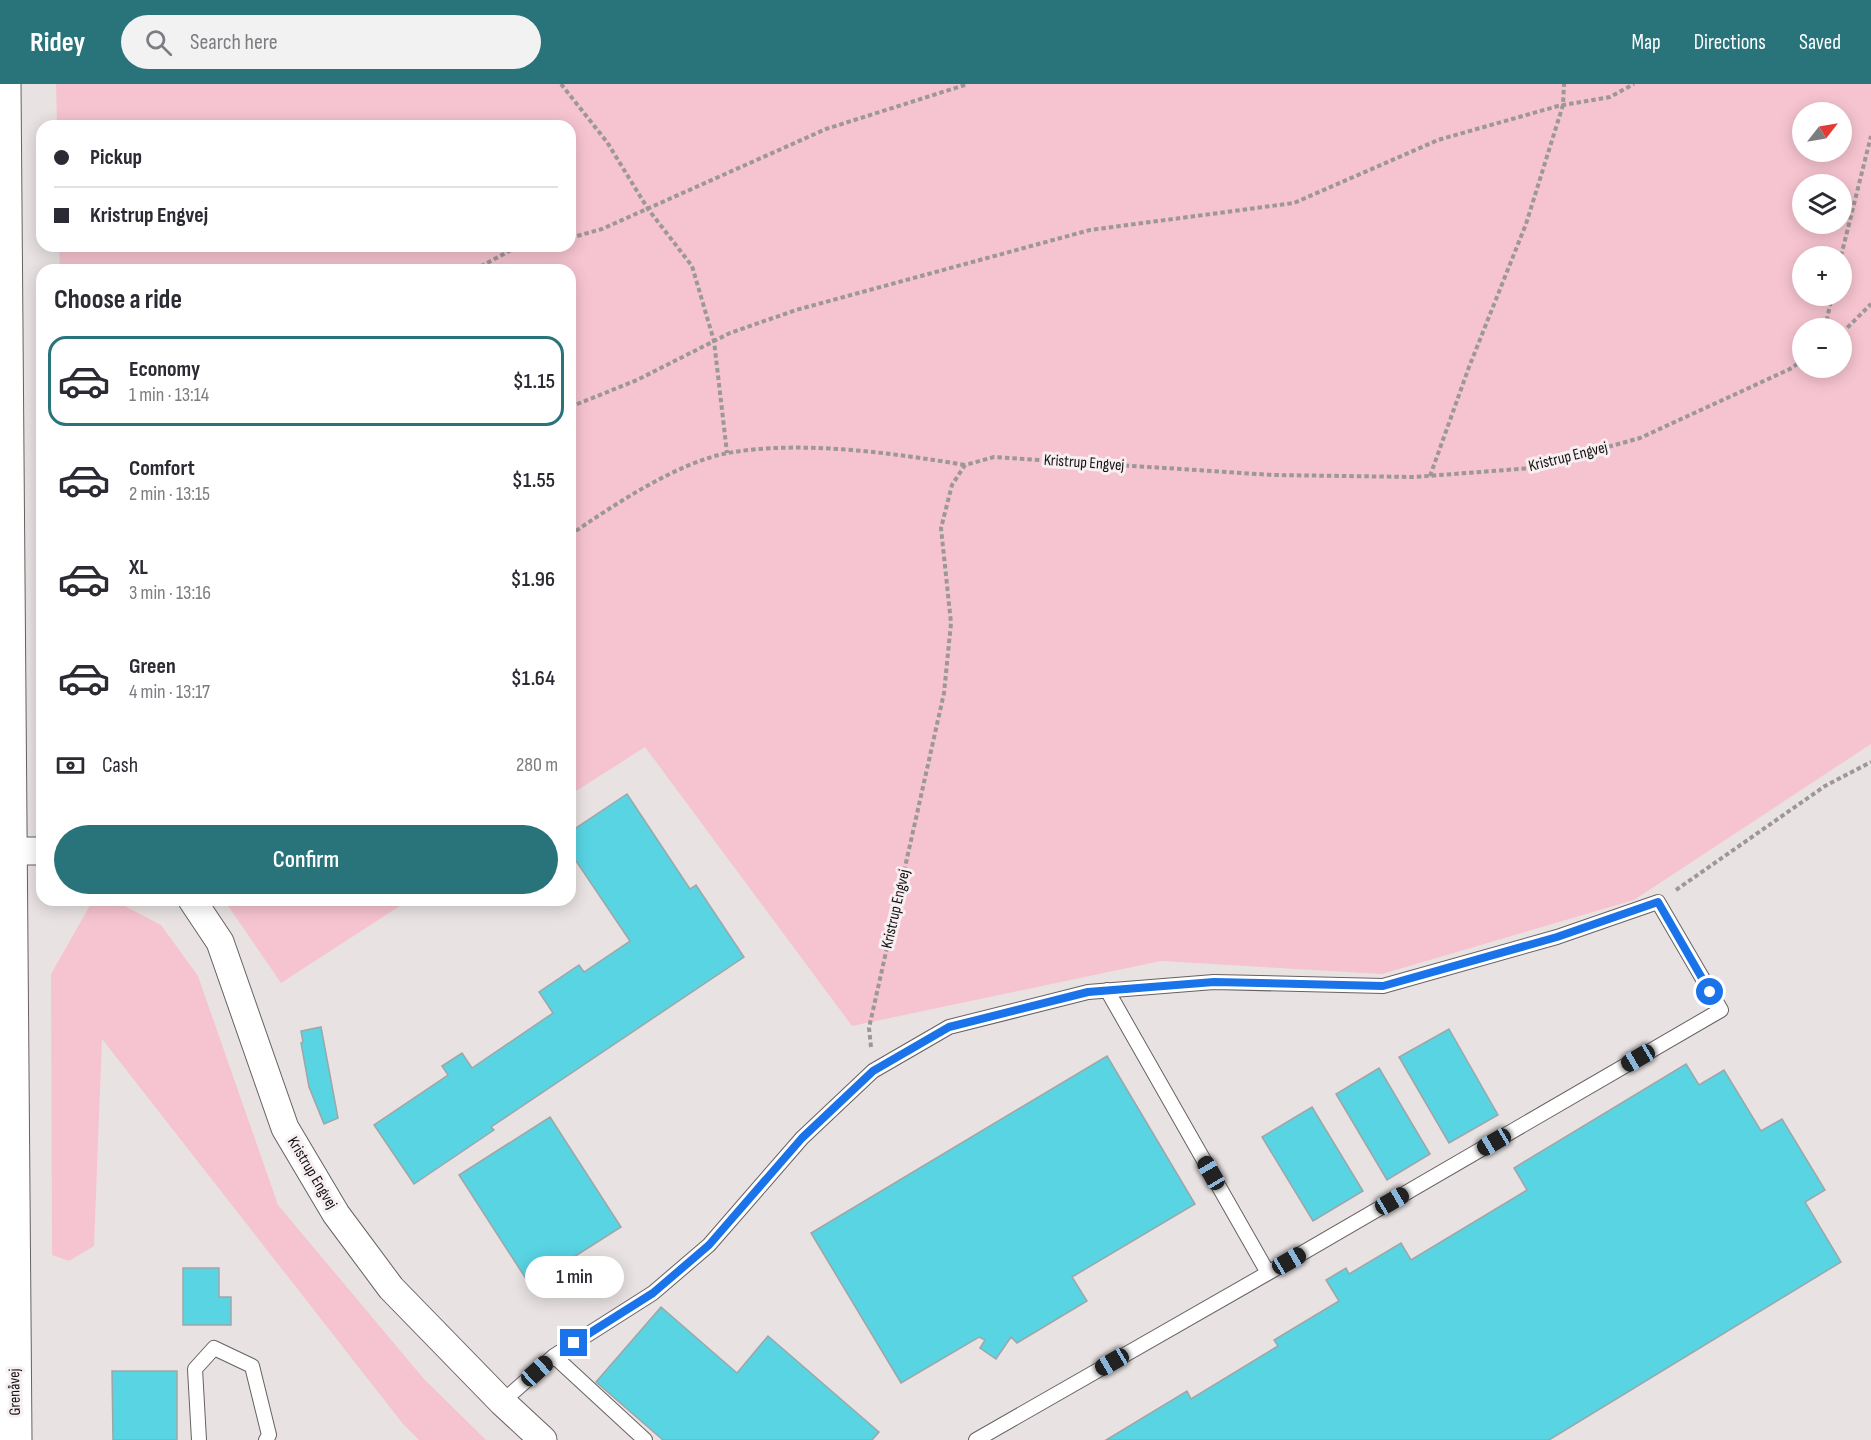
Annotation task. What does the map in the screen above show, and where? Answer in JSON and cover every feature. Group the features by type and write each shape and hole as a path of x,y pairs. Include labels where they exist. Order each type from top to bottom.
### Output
{"street":[{"name":"Grenåvej","path":"4,84 18,851 15,1440"},
{"name":"Kristrup Engvej","path":"196,906 220,942 285,1128 336,1214 391,1288 502,1402 543,1440"}],"lane":[{"path":"502,1402 554,1356 653,1293 709,1245 802,1138 873,1071 949,1027 1088,992 1107,990 1214,982 1383,986 1557,937 1658,902 1721,1010 976,1440"},
{"path":"1107,990 1268,1273"},
{"path":"199,1440 195,1369 214,1348 252,1365 268,1435 266,1440"},
{"path":"554,1356 645,1440"}],"path":[{"path":"561,84 607,142 648,209 692,266 714,341 727,453"},
{"path":"576,236 602,229 826,129 968,84"},
{"path":"1430,476 1469,367 1526,224 1563,105 1564,84"},
{"path":"576,405 637,380 714,341 796,310 1090,230 1294,203 1438,140 1563,105 1610,97 1634,84"},
{"path":"1844,246 1871,136"},
{"path":"485,264 507,252"},
{"path":"1852,323 1871,304"},
{"name":"Kristrup Engvej","path":"873,1071 869,1028 944,693 951,623 941,528 952,485 965,465 994,457 1273,476 1430,476 1532,468 1640,438 1792,368"},
{"path":"576,531 668,474 727,453 788,448 910,456 965,465"},
{"path":"1658,902 1825,786 1871,762"}],"shaded area":[{"path":"56,84 1871,84 1871,744 1634,900 1382,974 1161,961 852,1026 645,747 576,791 576,264 60,264 59,252 576,252 576,120 57,120"},
{"path":"90,906 125,906 161,925 198,976 278,1205 424,1379 486,1440 419,1440 403,1424 102,1039 94,1246 69,1261 52,1255 51,974"},
{"path":"228,906 400,906 281,983"}],"building":[{"path":"627,794 690,889 696,885 744,957 491,1127 494,1130 414,1184 374,1125 448,1075 442,1066 462,1053 472,1068 553,1013 539,992 579,965 584,972 630,941 576,861 576,828"},
{"path":"321,1027 338,1118 324,1124 309,1087 301,1043 303,1042 301,1031"},
{"path":"1449,1029 1498,1115 1449,1143 1399,1057"},
{"path":"1107,1056 1195,1204 1072,1277 1087,1301 1017,1343 1011,1337 996,1359 980,1348 985,1340 979,1337 901,1383 811,1233"},
{"path":"1686,1064 1699,1085 1724,1070 1761,1131 1782,1119 1825,1190 1805,1202 1841,1262 1549,1440 1106,1440 1187,1391 1191,1399 1278,1346 1274,1340 1339,1301 1326,1280 1346,1268 1349,1274 1401,1243 1411,1260 1527,1190 1514,1168"},
{"path":"1379,1068 1430,1154 1387,1180 1336,1094"},
{"path":"1312,1107 1363,1191 1313,1221 1262,1137"},
{"path":"550,1117 621,1227 530,1285 459,1175"},
{"path":"183,1268 219,1268 219,1297 231,1297 231,1325 183,1325"},
{"path":"661,1307 737,1373 768,1336 879,1432 872,1440 663,1440 596,1382"},
{"path":"112,1371 177,1371 177,1440 113,1440"}],"route":[{"path":"574,1343 653,1293 709,1245 802,1138 873,1071 949,1027 1088,992 1214,982 1383,986 1557,937 1658,902 1710,992"}]}
